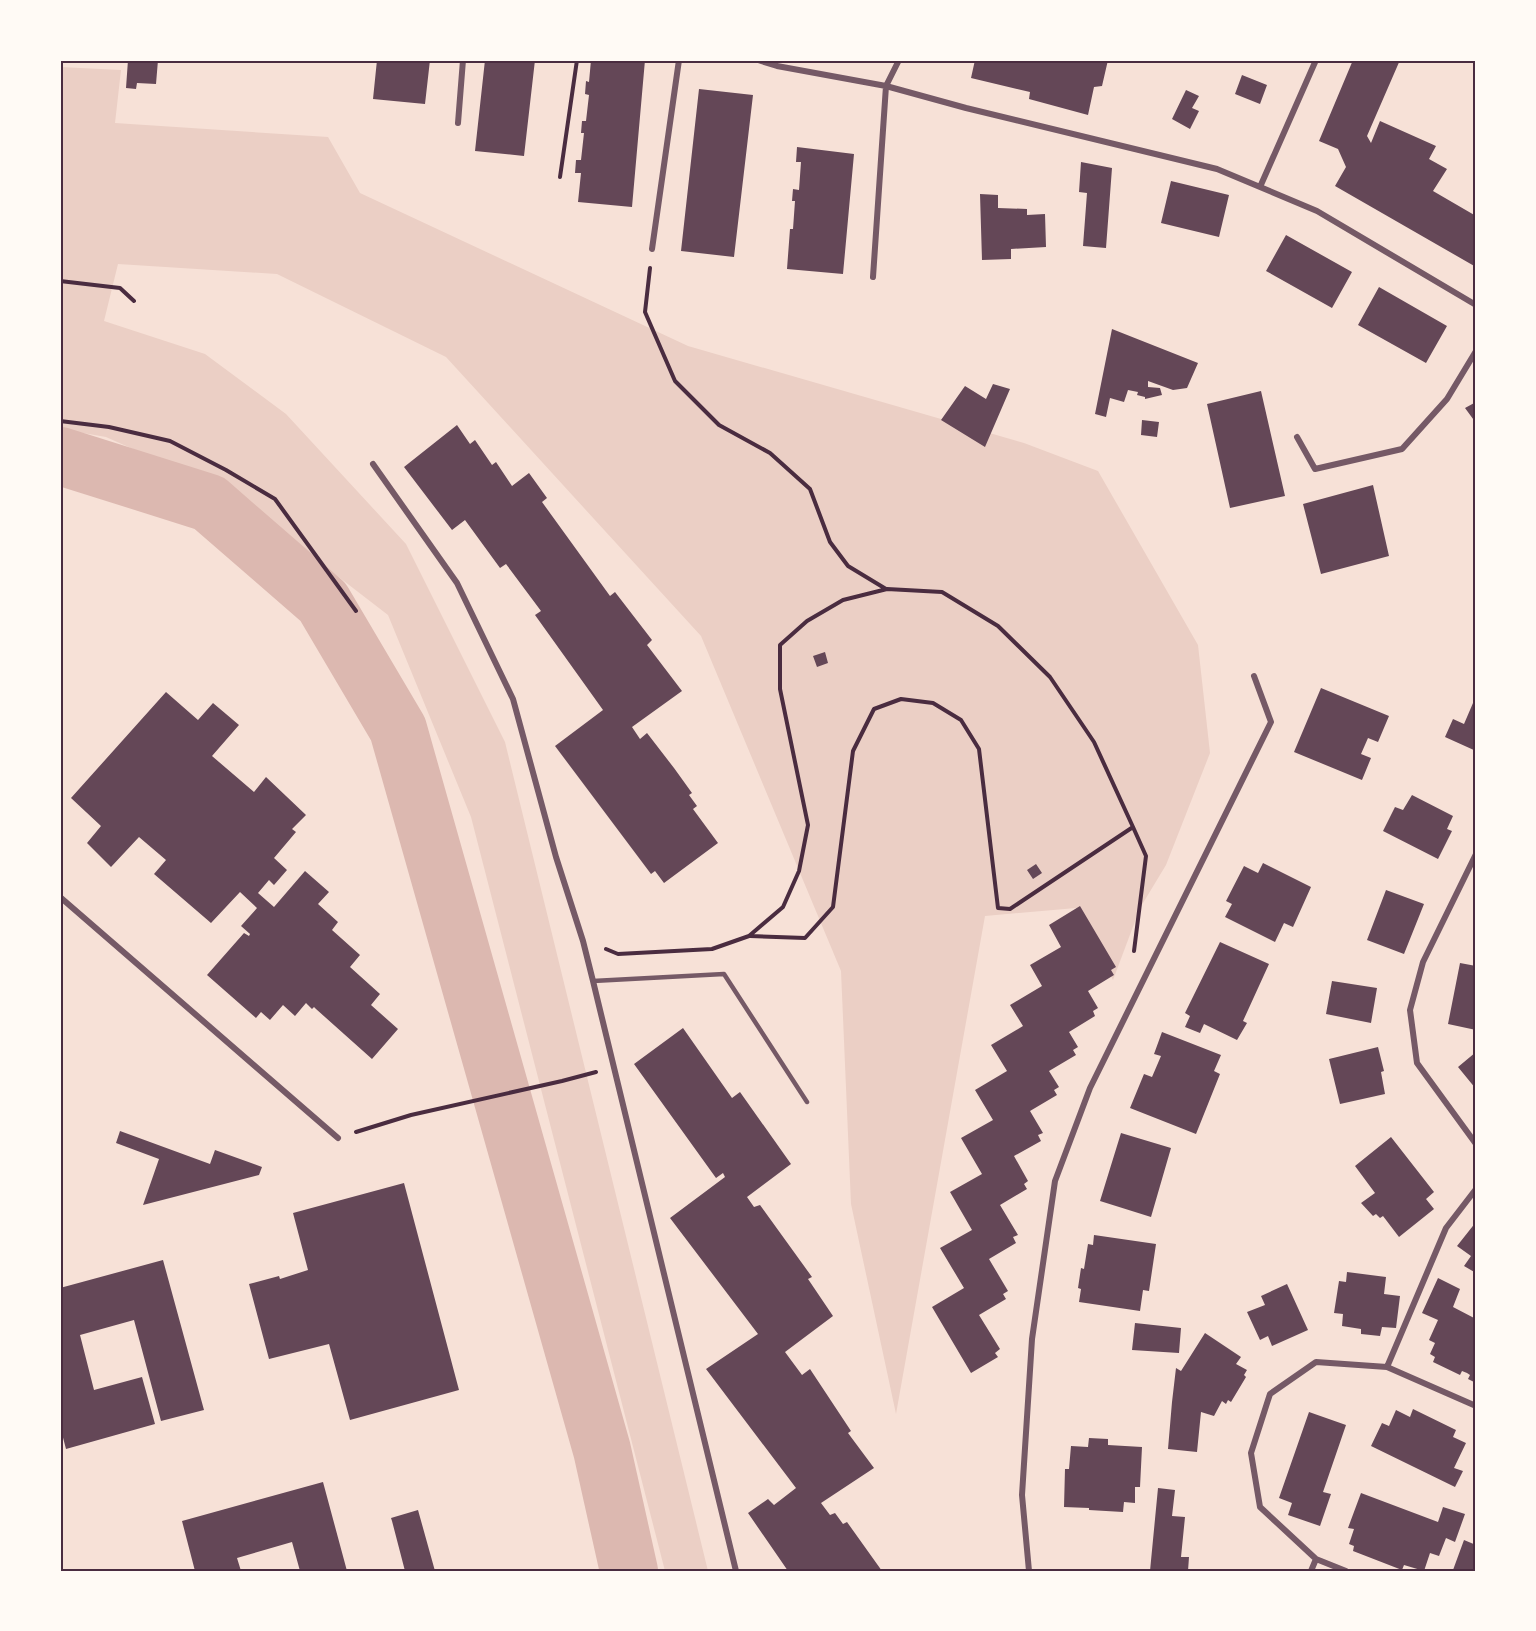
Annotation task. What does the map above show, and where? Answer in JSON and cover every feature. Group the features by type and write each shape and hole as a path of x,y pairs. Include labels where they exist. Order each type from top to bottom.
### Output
{"street":[{"path":"458,123 463,60"},
{"path":"652,249 679,60"},
{"path":"758,60 777,66 886,86 978,111 1217,169 1317,211 1476,305"},
{"path":"873,277 886,86 899,60"},
{"path":"1260,187 1316,60"},
{"path":"1297,437 1315,469 1402,448 1447,399 1476,351"},
{"path":"373,464 457,583 513,699 556,857 583,941 736,1571"},
{"path":"1029,1571 1022,1495 1032,1339 1054,1181 1090,1088 1271,722 1254,676"},
{"path":"1476,854 1423,962 1410,1010 1417,1063 1476,1144"},
{"path":"60,897 338,1138"},
{"path":"1387,1367 1446,1228 1476,1189"},
{"path":"1346,1571 1316,1559 1260,1507 1251,1453 1270,1394 1316,1362 1387,1367 1476,1406"},
{"path":"1311,1571 1316,1559"}],"lane":[{"path":"593,981 724,974 807,1102"}],"path":[{"path":"560,177 577,60"},
{"path":"652,249 645,312 675,381 719,425 770,453 810,489 830,542 848,566 887,589"},
{"path":"60,281 120,288 134,301"},
{"path":"60,421 109,427 170,441 275,499 356,611"},
{"path":"583,941 618,954 712,949 748,936 783,907 799,871 808,825 780,688 780,645 807,621 843,600 887,589 942,592 998,626 1050,677 1094,742 1146,856 1132,964 1145,976"},
{"path":"748,936 806,938 833,907 853,751 874,709 901,699 933,703 961,720 979,749 998,908 1010,909 1133,827"},
{"path":"338,1138 411,1115 614,1067"}],"shaded area":[{"path":"60,67 121,70 115,123 328,137 360,193 688,346 1024,443 1098,471 1198,645 1210,753 1166,865 1140,908 1113,980 1076,908 985,916 896,1414 851,1204 841,971 701,636 446,357 277,274 118,264 104,321 205,354 286,414 406,544 505,742 708,1571 665,1571 471,817 388,615 253,511 169,465 106,437 60,429"}],"building":[{"path":"128,60 158,60 156,84 137,83 136,89 126,88"},
{"path":"377,60 430,60 425,104 373,99"},
{"path":"485,60 535,60 524,156 475,151"},
{"path":"591,60 645,60 632,207 578,202 581,173 575,173 576,160 581,160 584,133 581,133 582,121 586,121 589,95 585,94 586,81 589,82"},
{"path":"975,60 1108,60 1102,86 1094,87 1088,115 1029,99 1030,92 971,78"},
{"path":"1353,60 1400,60 1367,136 1371,143 1380,121 1436,146 1429,159 1447,169 1433,191 1476,216 1476,267 1335,186 1346,167 1338,149 1319,141"},
{"path":"1242,75 1267,85 1260,104 1235,94"},
{"path":"699,89 753,95 734,257 681,251"},
{"path":"1186,90 1199,96 1192,108 1199,111 1190,129 1172,119"},
{"path":"797,147 854,154 843,274 787,269 790,229 793,229 795,201 792,201 793,189 799,190 801,162 796,162"},
{"path":"1081,162 1112,168 1106,248 1083,246 1087,193 1079,192"},
{"path":"1171,181 1229,195 1219,237 1161,223"},
{"path":"980,194 998,195 998,208 1027,209 1027,215 1045,214 1046,247 1011,249 1011,259 982,260"},
{"path":"1286,235 1352,272 1332,308 1266,271"},
{"path":"1379,287 1447,326 1426,363 1358,325"},
{"path":"1112,329 1198,363 1187,388 1173,390 1148,381 1148,387 1160,388 1162,395 1145,399 1137,395 1138,392 1128,390 1124,402 1110,398 1106,417 1095,414"},
{"path":"993,384 1010,389 985,447 941,420 965,386 986,399"},
{"path":"1261,391 1285,496 1230,508 1207,404"},
{"path":"1476,402 1476,423 1465,408"},
{"path":"1142,420 1159,422 1157,437 1141,435"},
{"path":"457,425 470,444 475,440 492,465 496,462 512,486 529,473 547,498 542,502 610,596 615,592 652,640 647,645 682,691 632,727 640,739 647,733 674,768 692,793 689,795 697,806 693,809 718,843 664,883 655,871 651,874 555,746 603,710 535,615 541,611 506,564 500,568 465,520 452,530 404,467"},
{"path":"1373,485 1389,556 1321,574 1303,504"},
{"path":"825,652 828,663 817,667 813,656"},
{"path":"1321,688 1389,716 1378,742 1368,738 1361,754 1371,758 1362,780 1294,752"},
{"path":"166,692 198,720 213,703 239,725 212,756 254,792 266,777 306,815 292,829 296,832 274,858 287,870 274,885 269,880 258,893 274,907 305,871 329,892 318,904 338,922 332,930 360,955 350,967 380,994 371,1005 398,1029 372,1059 314,1007 312,1009 306,1003 295,1016 283,1005 270,1020 261,1012 256,1018 207,975 244,933 249,936 250,934 241,926 257,908 240,892 211,923 154,874 166,860 139,837 111,867 87,843 101,826 71,798"},
{"path":"1473,703 1476,704 1476,751 1445,737 1453,719 1464,724"},
{"path":"1412,795 1453,816 1447,829 1452,831 1438,859 1383,831 1395,807 1403,810"},
{"path":"1263,863 1311,887 1293,927 1284,923 1275,942 1225,917 1232,904 1226,901 1244,866 1258,873"},
{"path":"1036,864 1042,873 1033,879 1027,870"},
{"path":"1386,890 1424,904 1404,954 1367,940"},
{"path":"1080,906 1116,967 1111,970 1114,975 1088,991 1098,1008 1093,1011 1095,1016 1069,1032 1078,1047 1073,1050 1076,1055 1049,1071 1059,1087 1054,1090 1057,1095 1030,1111 1043,1133 1038,1135 1041,1141 1014,1156 1028,1181 1024,1184 1027,1189 1000,1205 1018,1235 1013,1237 1016,1243 989,1259 1008,1291 1003,1294 1006,1299 979,1315 1000,1349 995,1353 998,1357 971,1373 932,1307 964,1288 940,1248 972,1230 950,1192 982,1174 961,1138 993,1120 975,1090 1007,1071 991,1045 1023,1026 1010,1005 1042,986 1030,965 1061,947 1049,925"},
{"path":"1220,942 1269,964 1243,1021 1247,1023 1237,1040 1204,1024 1200,1033 1185,1027 1190,1016 1185,1013"},
{"path":"1460,963 1476,966 1476,1030 1448,1024"},
{"path":"1332,981 1377,988 1371,1023 1326,1014"},
{"path":"683,1028 732,1098 740,1092 791,1164 747,1197 754,1207 760,1205 812,1277 808,1279 833,1316 785,1352 802,1375 810,1369 851,1431 848,1433 874,1468 821,1503 830,1515 835,1513 843,1524 847,1522 882,1571 788,1571 748,1513 768,1499 774,1505 796,1488 706,1369 758,1334 670,1218 725,1177 723,1173 716,1178 634,1064"},
{"path":"1162,1032 1221,1055 1214,1071 1220,1074 1196,1134 1130,1108 1144,1074 1152,1077 1161,1056 1154,1054"},
{"path":"1378,1047 1384,1071 1381,1072 1385,1094 1340,1104 1329,1059"},
{"path":"1476,1052 1476,1089 1458,1067"},
{"path":"120,1131 210,1164 215,1150 262,1167 259,1175 143,1205 159,1159 116,1143"},
{"path":"1121,1133 1171,1148 1151,1217 1100,1201"},
{"path":"1391,1137 1434,1192 1426,1199 1434,1209 1399,1237 1383,1216 1380,1218 1376,1214 1373,1216 1361,1203 1375,1193 1355,1166"},
{"path":"404,1183 459,1390 350,1420 329,1344 269,1359 249,1284 279,1276 280,1279 308,1270 293,1213"},
{"path":"1476,1222 1476,1273 1464,1266 1471,1256 1457,1246"},
{"path":"1094,1235 1156,1244 1149,1291 1143,1290 1140,1311 1079,1302 1081,1289 1078,1288 1081,1268 1084,1269 1088,1244 1093,1245"},
{"path":"163,1260 204,1410 161,1421 134,1320 80,1335 94,1390 142,1377 155,1424 66,1449 60,1426 60,1288"},
{"path":"1347,1272 1386,1277 1384,1294 1400,1296 1396,1328 1382,1327 1380,1336 1361,1334 1361,1329 1342,1326 1343,1314 1334,1313 1339,1281 1346,1282"},
{"path":"1438,1278 1460,1289 1453,1307 1476,1319 1476,1383 1468,1379 1470,1375 1467,1373 1462,1371 1460,1375 1433,1362 1435,1357 1430,1354 1435,1343 1429,1340 1438,1320 1422,1313"},
{"path":"1287,1284 1308,1330 1272,1346 1268,1336 1260,1340 1247,1312 1265,1305 1261,1296"},
{"path":"1135,1323 1181,1328 1179,1353 1132,1350"},
{"path":"1205,1333 1241,1357 1236,1364 1247,1370 1244,1375 1246,1377 1231,1402 1228,1400 1226,1404 1222,1401 1214,1416 1201,1412 1197,1452 1168,1449 1176,1368 1181,1371"},
{"path":"1413,1409 1456,1430 1453,1437 1466,1443 1454,1468 1463,1471 1455,1487 1371,1446 1382,1423 1389,1426 1396,1410 1410,1417"},
{"path":"1309,1412 1346,1425 1323,1492 1331,1494 1320,1526 1288,1515 1292,1503 1279,1498"},
{"path":"1089,1438 1108,1439 1108,1445 1142,1447 1140,1487 1135,1487 1135,1503 1124,1502 1123,1512 1064,1507 1065,1469 1069,1469 1071,1446 1088,1447"},
{"path":"323,1482 347,1571 300,1571 292,1542 237,1558 241,1571 195,1571 182,1521"},
{"path":"1158,1488 1175,1490 1172,1516 1185,1517 1181,1557 1189,1557 1188,1571 1150,1571"},
{"path":"1361,1493 1438,1522 1443,1507 1465,1514 1455,1542 1446,1538 1439,1556 1430,1553 1424,1571 1404,1565 1402,1570 1353,1551 1354,1546 1349,1544 1354,1529 1348,1528"},
{"path":"418,1510 435,1571 405,1571 391,1518"},
{"path":"1464,1540 1476,1545 1476,1571 1453,1570"}],"waterway":[{"path":"60,456 209,503 323,602 398,729 602,1450 629,1571"}]}
